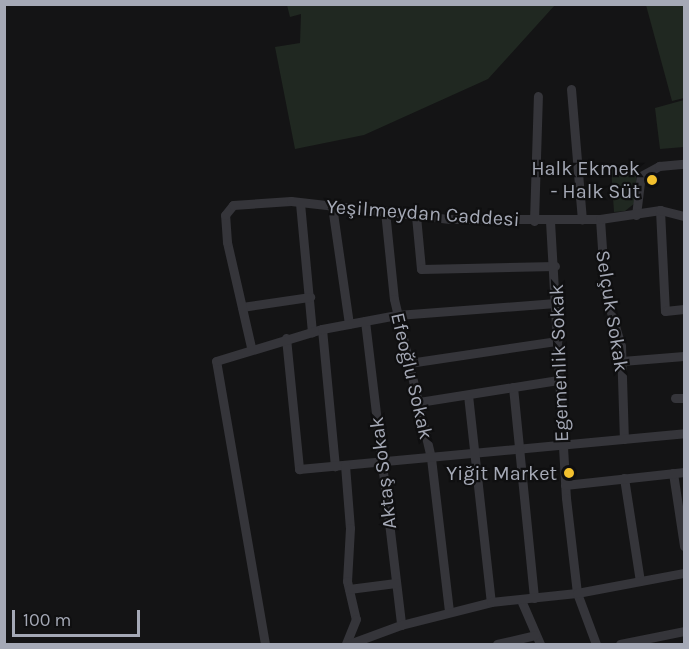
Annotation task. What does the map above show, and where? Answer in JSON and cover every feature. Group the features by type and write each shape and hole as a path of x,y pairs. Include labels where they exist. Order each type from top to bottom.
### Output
{"street":[{"path":"571,89 582,220"},
{"path":"534,221 538,96"},
{"path":"636,215 641,176 659,166 684,164"},
{"path":"300,203 310,297 350,528 349,589 356,619 348,645"},
{"name":"Yeşilmeydan Caddesi","path":"242,307 227,242 225,215 233,205 300,203 416,216 534,221 600,219 660,210 684,216"},
{"path":"332,206 349,324"},
{"path":"660,210 665,311 684,309"},
{"name":"Efeoğlu Sokak","path":"385,211 397,315 431,458 449,612"},
{"path":"416,216 421,269 555,266"},
{"name":"Selçuk Sokak","path":"600,219 605,292 622,361 624,439"},
{"name":"Egemenlik Sokak","path":"550,221 555,266 562,446 576,593 596,645"},
{"path":"251,347 242,307 310,297"},
{"path":"265,645 216,361 251,347 286,338 397,315 556,303"},
{"name":"Aktaş Sokak","path":"365,321 401,625"},
{"path":"286,338 299,469 684,433"},
{"path":"409,363 557,341"},
{"path":"622,361 684,356"},
{"path":"418,402 558,380"},
{"path":"513,387 534,598"},
{"path":"468,395 477,453 491,602"},
{"path":"673,472 684,546"},
{"path":"565,485 684,472"},
{"path":"624,478 640,580"},
{"path":"348,645 401,625 491,602 576,593 684,573"},
{"path":"349,589 396,583"},
{"path":"522,600 540,645"},
{"path":"620,645 684,632"},
{"path":"497,645 536,635"}],"shaded area":[{"path":"287,5 555,5 488,79 364,135 295,149 275,47 300,43 301,14 290,17"},
{"path":"646,5 684,5 684,98 672,101"},
{"path":"684,100 684,147 660,149 655,108"},
{"path":"637,165 635,203 625,211 614,212 611,167"}],"place":[{"name":"Halk Ekmek - Halk Süt","path":"652,180"},
{"name":"Yiğit Market","path":"569,473"}]}
